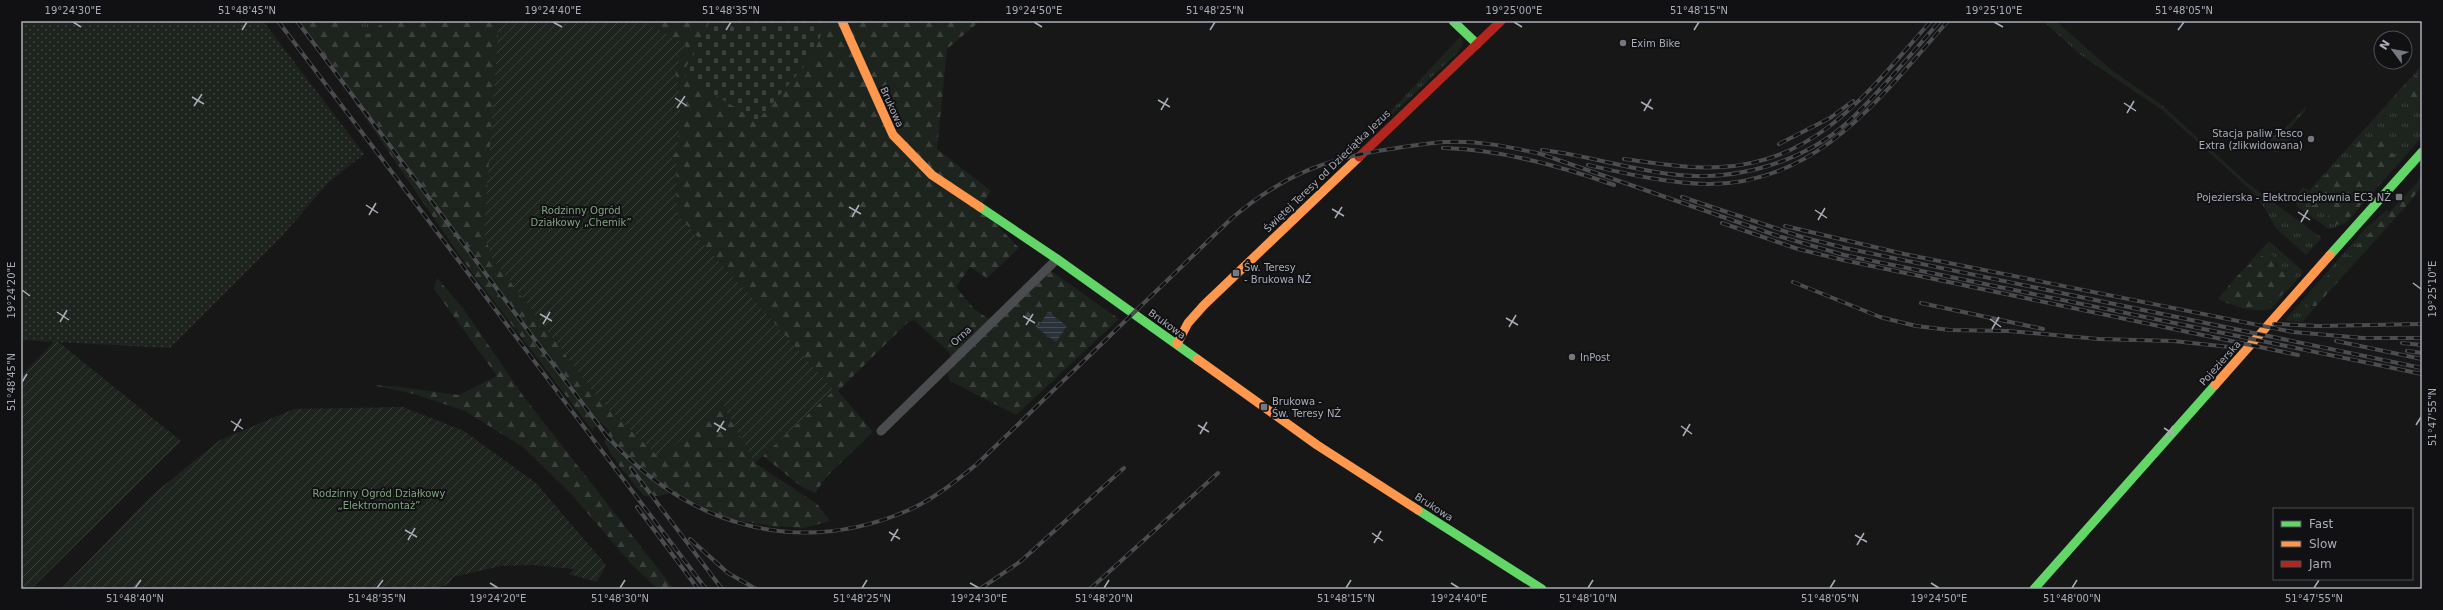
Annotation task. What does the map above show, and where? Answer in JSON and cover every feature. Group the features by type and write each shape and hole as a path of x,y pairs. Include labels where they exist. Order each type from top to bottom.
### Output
{"street":[{"name":"Brukowa","path":"842,21 893,135 932,175 1058,259 1317,444 1542,589"},
{"path":"1453,21 1477,44"},
{"name":"Świętej Teresy od Dzieciątka Jezus","path":"1177,344 1188,323 1204,305 1501,21"},
{"name":"Pojezierska","path":"2034,589 2422,152"},
{"name":"Orna","path":"880,431 1058,259"}],"green space":[{"path":"21,21 263,21 364,154 329,182 281,237 170,348 21,340"},
{"path":"299,21 344,21 368,34 385,21 980,21 947,49 937,149 991,191 980,207 1019,248 987,278 970,267 956,287 974,309 996,324 1051,271 1119,319 1016,415 950,381 947,371 953,364 949,352 914,320 908,322 838,391 873,432 828,475 815,493 802,487 763,456 834,390 677,214 676,161 671,158 681,100 491,256 601,402 660,458 722,403 755,463 817,504 830,521 804,528 772,526 730,519 673,492 659,496 644,496 620,467 604,442 610,431 600,422 592,430 464,262"},
{"path":"344,21 385,21 368,34"},
{"name":"Rodzinny Ogród Działkowy „Chemik”","path":"499,21 643,21 686,45 675,70 681,99 677,152 671,156 671,158 676,160 677,214 834,390 755,463 722,403 660,458 601,402 491,256 484,231"},
{"path":"710,21 826,21 813,56 757,121 685,76 686,67"},
{"path":"2043,21 2056,21 2110,69 2163,106 2247,183 2322,238 2306,255 2276,228 2264,207 2252,191 2162,110 2081,55"},
{"path":"1461,36 1463,44 1458,52 1352,153 1345,154 1389,113"},
{"path":"2422,65 2421,72 2407,84 2403,96 2419,104 2422,102 2422,137 2346,223 2330,229 2298,207 2296,204 2296,199 2298,194 2303,187 2309,191","holes":["2369,137 2373,139 2380,156 2386,154 2387,175 2345,222 2326,221 2331,207 2329,204 2324,208 2318,207 2334,169 2341,161 2346,160 2351,155 2352,147"]},
{"path":"2422,70 2422,102 2419,104 2403,96 2407,84"},
{"path":"2306,106 2305,111 2284,135 2289,140 2278,152 2274,152 2270,146 2271,137 2283,131"},
{"path":"2363,136 2381,140 2384,144 2379,152 2380,156 2392,153 2397,157 2387,175 2345,222 2331,224 2326,221 2331,207 2329,205 2324,208 2311,207 2311,195 2314,188 2325,176 2341,161 2346,160 2351,155 2352,147"},
{"path":"2422,173 2422,186 2408,204 2316,306 2307,306 2306,302 2331,272 2346,263 2355,248 2417,183"},
{"path":"2387,210 2389,212 2355,248 2346,263 2331,272 2309,298 2310,308 2316,306 2302,322 2288,321 2286,319 2365,229"},
{"path":"2269,241 2302,270 2303,273 2271,309 2266,310 2268,304 2281,296 2288,288 2295,274 2290,275 2287,272 2277,270 2276,262 2260,256 2255,263 2247,265"},
{"path":"2266,254 2273,255 2277,270 2287,272 2290,275 2295,274 2288,288 2277,299 2268,304 2266,310 2241,308 2218,299 2246,267 2259,257"},
{"path":"437,278 463,308 524,397 674,589 658,589 633,566 572,495 523,447 465,411 414,394 372,385 401,387 459,395 497,376 434,289"},
{"path":"56,340 181,441 31,589 21,589 21,376"},
{"name":"Rodzinny Ogród Działkowy „Elektromontaż”","path":"403,407 464,431 536,483 606,565 597,582 569,574 574,569 533,565 501,566 453,577 448,584 436,589 61,589 151,496 220,440 294,409"}],"shaded area":[{"path":"1048,312 1067,326 1056,342 1037,328"}],"railway":[{"path":"278,21 706,589"},
{"path":"297,21 609,439"},
{"path":"1624,159 1660,164 1721,167 1756,162 1787,152 1815,136 1841,117 1887,71 1931,21"},
{"path":"1542,150 1679,175 1724,175 1769,166 1811,148 1848,122 1884,85 1940,21"},
{"path":"1588,165 1662,180 1707,184 1747,180 1782,170 1815,153 1844,131 1872,106 1948,21"},
{"path":"1779,144 1830,118 1853,101"},
{"path":"606,435 637,466 671,492 707,511 745,525 785,532 825,532 867,525 918,506 953,483 977,464 1232,218 1269,191 1306,171 1346,158 1404,147 1445,142 1482,143 1541,154 1778,236 1844,255 2422,374"},
{"path":"1443,148 1464,149 1508,155 1573,171 1614,185"},
{"path":"1682,197 1802,237 1845,248 2422,368"},
{"path":"1722,223 1798,249 1843,260 2298,355"},
{"path":"1785,226 1904,254 2293,332 2363,338 2422,338"},
{"path":"1793,282 1880,317 1916,326 1950,330 2009,331 2099,339 2173,341 2239,348"},
{"path":"1921,303 2043,329"},
{"path":"2274,324 2319,326 2422,324"},
{"path":"2336,341 2422,359"},
{"path":"2402,343 2422,345"},
{"path":"2407,351 2422,353"},
{"path":"631,468 722,589"},
{"path":"980,589 1021,561 1124,468"},
{"path":"1090,589 1218,473"},
{"path":"637,507 698,589"},
{"path":"690,539 728,573 756,589"}],"traffic: fast":[{"path":"1453,21 1477,44"},
{"path":"2330,255 2422,152"},
{"path":"980,207 1057,259 1197,359"},
{"path":"2034,589 2215,385"},
{"path":"1418,510 1542,589"}],"traffic: slow":[{"path":"842,21 893,135 932,175 980,207"},
{"path":"1177,344 1188,323 1204,305 1359,157"},
{"path":"2215,385 2330,255"},
{"path":"1197,359 1317,445 1418,510"}],"traffic: jam":[{"path":"1359,157 1501,21"}],"place":[{"name":"Exim Bike","path":"1623,43"},
{"name":"Stacja paliw Tesco Extra (zlikwidowana)","path":"2311,139"},
{"name":"Pojezierska - Elektrociepłownia EC3 NŻ","path":"2399,197"},
{"name":"Św. Teresy - Brukowa NŻ","path":"1236,273"},
{"name":"InPost","path":"1572,357"},
{"name":"Brukowa - Św. Teresy NŻ","path":"1264,407"}]}
